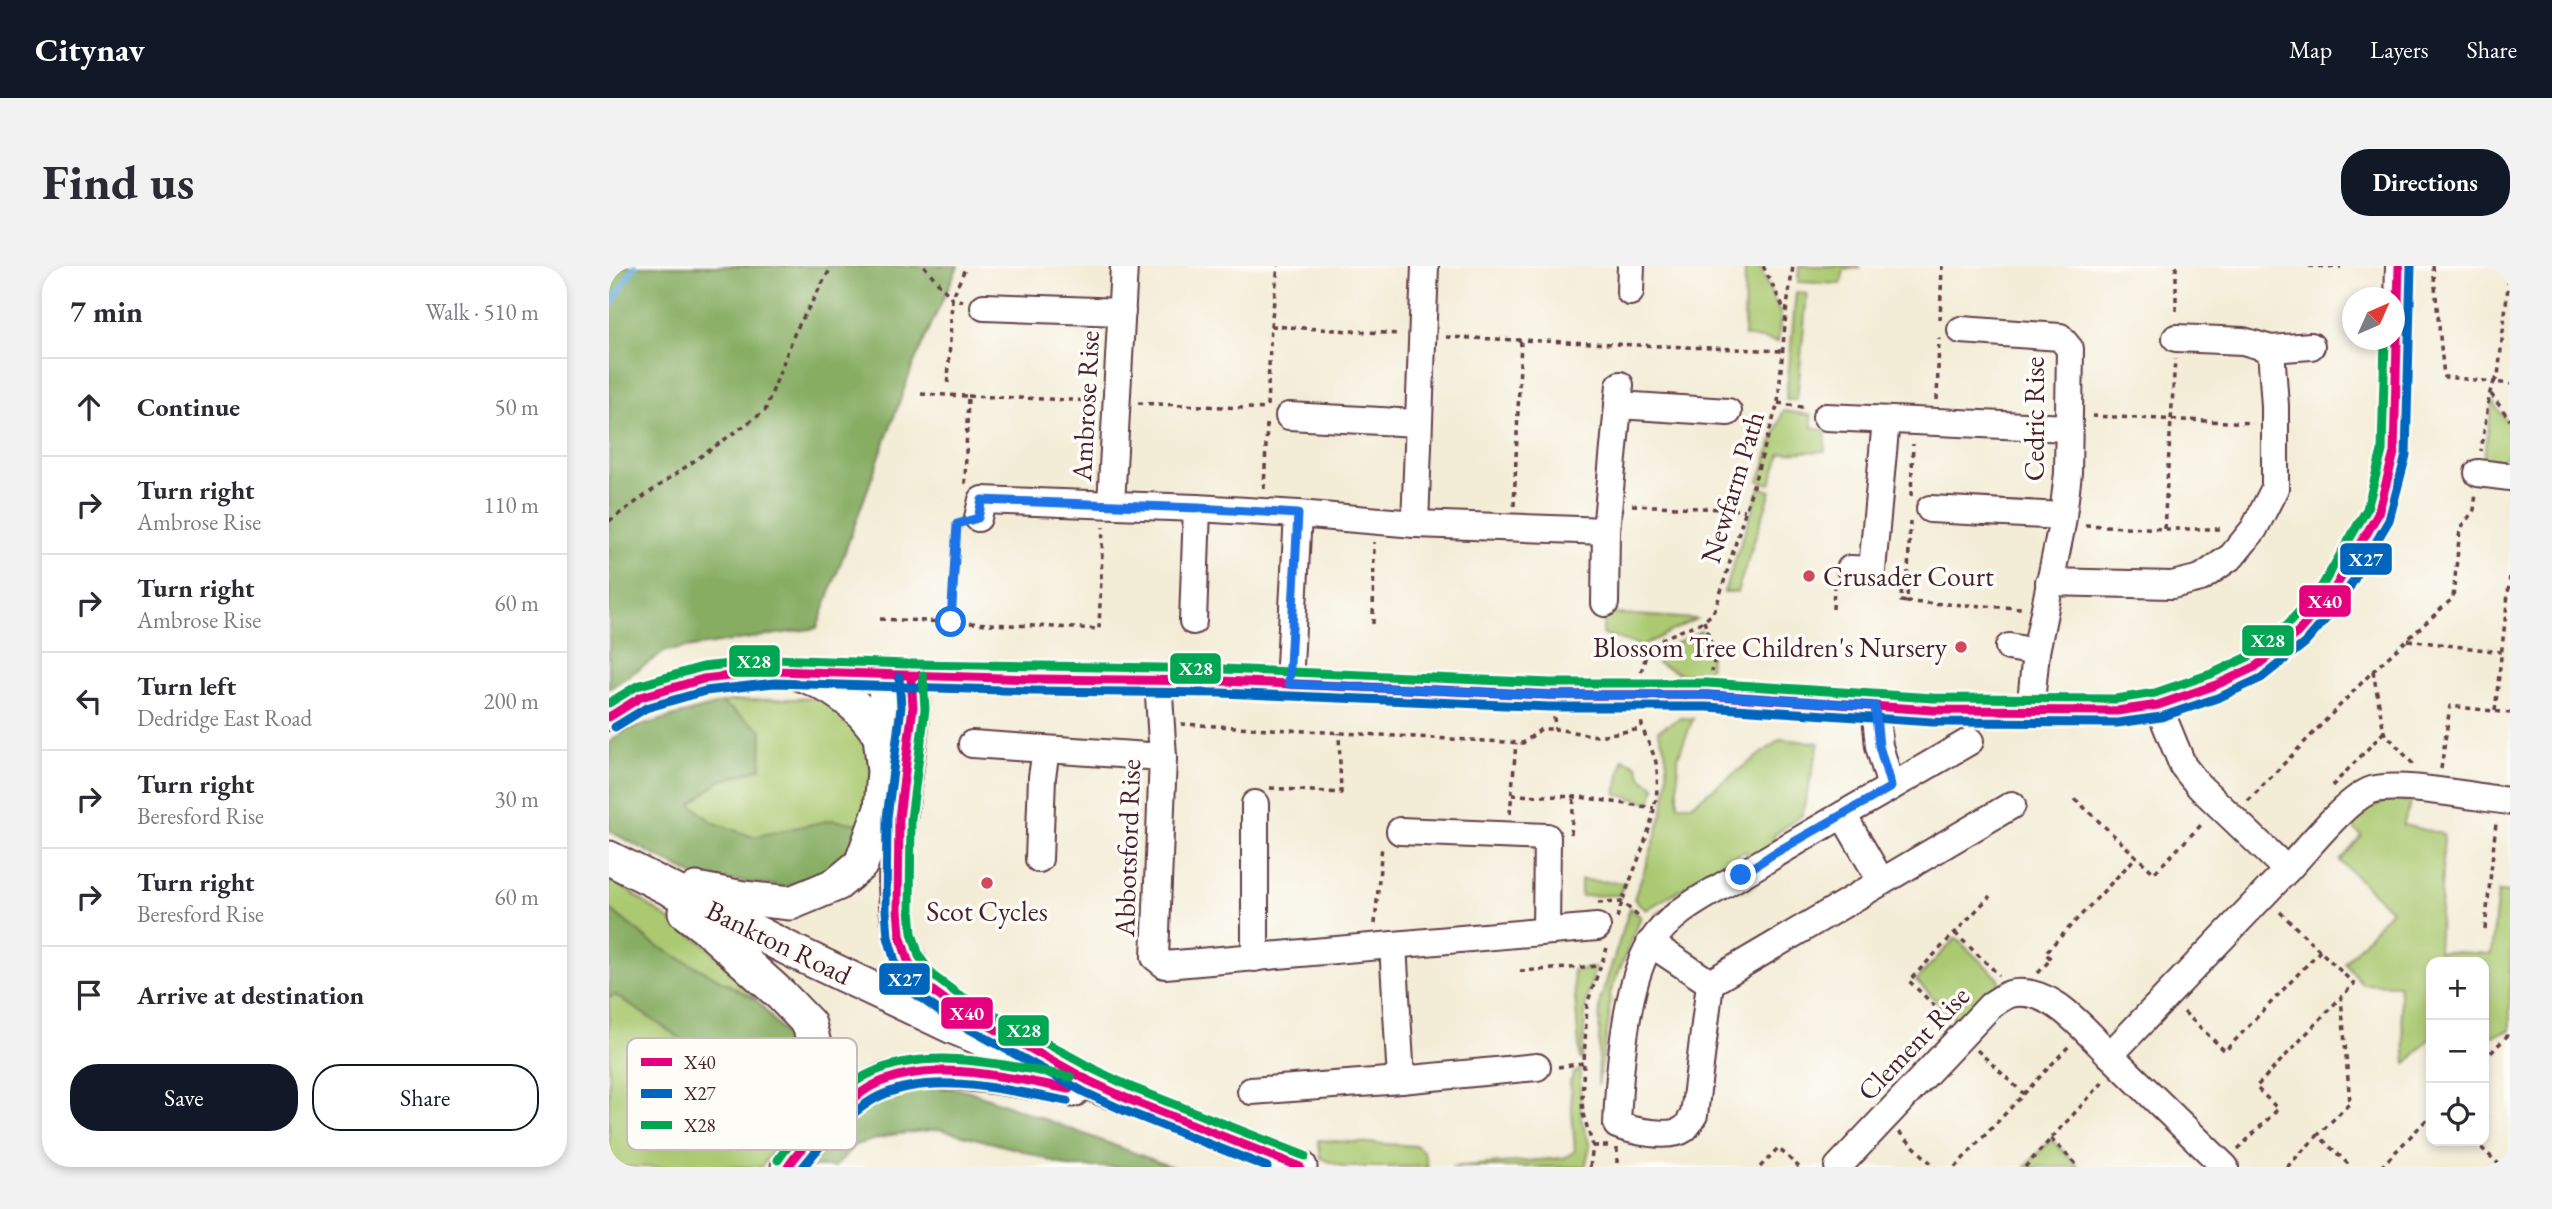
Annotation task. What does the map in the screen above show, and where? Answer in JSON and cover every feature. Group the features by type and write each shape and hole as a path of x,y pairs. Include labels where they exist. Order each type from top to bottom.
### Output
{"main road":[{"path":"795,672 825,683 849,699 872,723 880,736"},
{"path":"653,880 743,898 791,903 837,884 861,864 881,809 884,771 880,736 899,675"},
{"path":"899,675 913,707 899,818 897,862 900,935 908,961 923,984 952,1005 1089,1081"},
{"path":"616,862 711,932 809,1024 812,1038"},
{"name":"Bankton Road","path":"616,862 797,953 953,1027 1300,1167"},
{"path":"857,1095 879,1082 910,1073 980,1075 1128,1099"}],"street":[{"name":"Ambrose Rise","path":"1107,504 1124,266"},
{"path":"1415,524 1425,266"},
{"path":"609,717 641,697 703,679 774,671 1289,684 1551,695 1707,695 1932,710 2117,711 2158,705 2216,685 2255,667 2297,633 2332,593 2378,514 2394,453 2399,266"},
{"name":"Ambrose Rise","path":"984,307 1122,312"},
{"name":"Cedric Rise","path":"1961,330 2060,337 2070,349 2068,474 2062,520 2036,652 2030,712"},
{"path":"2176,338 2243,341 2271,349 2311,346"},
{"path":"2049,582 2172,584 2201,578 2232,556 2254,529 2275,488 2276,424 2271,349"},
{"path":"1605,603 1605,531 1619,395 1728,412"},
{"path":"1278,412 1417,423"},
{"path":"1826,417 1925,422 2069,422"},
{"path":"1850,569 1872,570 1886,420"},
{"path":"2478,472 2510,477"},
{"name":"Ambrose Rise","path":"980,509 1107,504 1298,514 1415,524 1605,531"},
{"path":"1193,621 1198,508"},
{"name":"Cedric Rise","path":"1917,511 2062,520"},
{"path":"1289,684 1298,514"},
{"path":"2009,647 2036,652"},
{"name":"Abbotsford Rise","path":"1158,680 1163,757 1154,957 1165,965 1597,927"},
{"path":"2158,705 2183,766 2199,786 2287,870"},
{"path":"1875,706 1879,746 1891,787"},
{"path":"1710,983 1694,1115 1685,1128 1672,1134 1629,1130 1617,1135 1598,1099 1650,943 1664,924 1692,904 1970,741"},
{"path":"971,744 1163,757"},
{"path":"1039,859 1042,777 1046,750"},
{"path":"2115,1060 2168,997 2263,895 2345,809 2370,791 2393,787 2504,800"},
{"path":"1255,804 1255,958"},
{"path":"1710,983 2012,805"},
{"path":"1843,815 1881,881"},
{"path":"1400,831 1559,836 1546,931"},
{"path":"1650,943 1710,983"},
{"path":"1383,946 1401,1080"},
{"path":"2019,994 2049,1000 2084,1030 2224,1166"},
{"name":"Clement Rise","path":"1838,1167 1991,1004 2019,994"},
{"path":"1251,1091 1537,1067"}],"path":[{"path":"609,522 765,411 795,332 832,266"},
{"path":"924,266 952,299 984,307"},
{"path":"948,383 952,299 966,266"},
{"path":"1263,512 1278,412 1271,327 1279,266"},
{"path":"1763,266 1786,313"},
{"name":"Newfarm Path","path":"1704,621 1713,613 1719,598 1777,403 1793,266"},
{"path":"1907,602 1942,266"},
{"path":"2164,529 2176,338 2176,266"},
{"path":"2309,266 2341,267"},
{"path":"2433,266 2444,377 2510,384"},
{"path":"2075,799 2154,873 2225,812 2453,598 2460,530 2474,510 2490,392 2498,376 2510,268"},
{"path":"1271,327 1783,351"},
{"path":"1513,529 1521,340"},
{"path":"2490,392 2510,420"},
{"path":"921,394 1278,412"},
{"path":"951,622 957,524 980,509 965,482 968,396"},
{"path":"1777,403 1818,410 1826,417"},
{"path":"2069,422 2169,419 2276,424"},
{"path":"880,619 1099,629 1107,504"},
{"path":"1608,504 1745,510"},
{"path":"2062,520 2164,529 2254,529"},
{"path":"1373,624 1374,538 1383,521"},
{"path":"2495,711 2510,576"},
{"path":"1902,590 1901,601 1907,602 2044,609"},
{"path":"1640,677 1648,649 1664,638 1704,621 1715,656 1707,695"},
{"path":"2408,640 2501,652"},
{"path":"2373,671 2384,732 2437,792"},
{"path":"1551,695 1555,729"},
{"path":"2437,792 2451,706 2510,713"},
{"path":"1162,723 1516,743 1523,743 1541,729 1597,736 1641,729"},
{"path":"1255,804 1258,787 1341,793 1339,733"},
{"path":"1509,835 1516,743"},
{"path":"1512,795 1580,797 1654,808"},
{"path":"2485,929 2504,800"},
{"path":"1383,946 1381,846 1400,831"},
{"path":"1955,933 2019,994 2052,959 2045,953 2137,856"},
{"path":"2224,1166 2278,1109 2256,1087 2354,984 2263,895"},
{"path":"1990,896 1909,981 2024,1094"},
{"path":"2168,997 2225,1051 2320,951"},
{"path":"1520,971 1600,966"},
{"path":"2287,1167 2350,1103 2341,997"},
{"path":"1955,1167 2084,1030"},
{"path":"2489,1055 2507,1036 2510,1039"},
{"path":"2025,1167 2115,1060"},
{"path":"1884,1118 1935,1167"},
{"path":"2381,1167 2426,1120"},
{"path":"1617,1135 1617,1167"},
{"path":"2318,1135 2351,1167"},
{"path":"2051,1139 2079,1167"},
{"path":"2480,1146 2502,1167"},
{"path":"1760,1167 1778,1148 1799,1167"}],"green space":[{"path":"609,266 958,266 913,365 817,628 666,651 609,689"},
{"path":"1745,266 1759,266 1781,315 1778,342 1744,336"},
{"path":"1799,266 1859,268 1844,270 1841,284 1798,282"},
{"path":"1796,292 1807,294 1797,400 1786,400"},
{"path":"2493,402 2510,426 2510,451 2493,467 2482,467"},
{"path":"1783,411 1811,415 1812,427 1826,431 1825,451 1781,453 1770,484 1759,481"},
{"path":"1760,487 1771,491 1737,592 1724,592"},
{"path":"1604,613 1696,619 1642,646 1603,634"},
{"path":"1701,631 1710,656 1709,676 1681,674 1657,663 1660,651"},
{"path":"818,698 866,734 873,784 861,824 841,862 609,831 609,743 626,730 730,701"},
{"path":"722,703 762,730 761,768 720,781 691,804 712,822 753,837 831,820 861,824 841,862 787,887 694,876 609,831 609,743 626,730"},
{"path":"1681,718 1693,719 1678,757 1678,805 1691,805 1781,739 1819,743 1802,815 1773,836 1777,843 1659,920 1655,915 1750,856 1744,851 1646,910 1634,899 1659,826 1667,787 1665,751 1658,730"},
{"path":"1623,759 1637,765 1642,778 1655,787 1651,803 1616,794"},
{"path":"2395,798 2411,803 2403,825 2444,834 2438,951 2491,954 2498,892 2510,893 2510,1031 2489,1037 2489,957 2426,957 2426,1042 2406,1064 2399,985 2362,984 2345,963 2391,910 2340,861 2362,836 2348,823 2363,809"},
{"path":"609,877 709,948 788,1038 627,1038 627,1150 774,1150 761,1167 609,1167"},
{"path":"1581,880 1625,883 1619,895 1581,896"},
{"path":"609,908 652,943 757,1000 788,1038 680,1038 615,995 609,998"},
{"path":"1630,908 1641,917 1610,993 1609,1020 1598,1086 1600,1001"},
{"path":"1956,938 1999,979 1999,987 1959,1024 1916,980"},
{"path":"1595,968 1586,1002 1580,1059 1573,970"},
{"path":"1580,1070 1581,1118 1590,1146 1585,1167 1451,1167 1564,1158 1575,1151 1570,1082 1574,1073"},
{"path":"920,1086 967,1090 1172,1167 1068,1167 1020,1150 939,1129 891,1135 857,1144 857,1112 877,1095"},
{"path":"2051,1139 2079,1167 2025,1167"},
{"path":"1318,1140 1417,1146 1424,1152 1428,1167 1343,1167 1321,1158"},
{"path":"822,1150 850,1150 835,1167 811,1167"}],"waterway":[{"path":"609,308 635,266"}],"transit line":[{"name":"X40","path":"609,717 641,697 703,679 774,671 1033,679 1221,681 1550,695 1707,695 1932,710 2117,711 2158,705 2216,685 2255,667 2297,633 2332,593 2378,514 2394,453 2399,266"},
{"name":"X27","path":"615,727 646,708 705,691 774,683 1033,691 1221,693 1549,707 1707,707 1932,722 2117,723 2161,717 2220,697 2261,678 2305,643 2342,600 2389,520 2406,455 2411,266"},
{"name":"X28","path":"911,664 1222,669 1550,683 1707,683 1933,698 2116,699 2155,693 2211,674 2248,657 2288,624 2322,586 2367,509 2382,451 2385,350"},
{"name":"X28","path":"609,703 637,686 702,667 774,659 907,664"},
{"name":"X28","path":"923,675 925,709 911,819 910,909 912,933 919,956 932,975 959,995 1095,1070 1133,1088 1305,1156"},
{"name":"X40","path":"911,676 913,707 899,818 898,909 900,935 908,961 923,984 952,1005 1089,1081 1300,1167"},
{"name":"X27","path":"899,677 901,707 887,818 886,910 888,937 896,965 913,992 946,1016 1084,1092 1267,1167"},
{"name":"X28","path":"857,1081 894,1065 944,1059 970,1060 1071,1077"},
{"name":"X40","path":"857,1096 878,1083 900,1076 948,1071 973,1072 1069,1089"},
{"name":"X27","path":"857,1110 882,1095 926,1084 974,1085 1067,1101"},
{"name":"X28","path":"778,1160 786,1150"},
{"name":"X40","path":"788,1167 802,1150"},
{"name":"X27","path":"803,1167 818,1150"}],"place":[{"name":"Crusader Court","path":"1809,576"},
{"name":"Blossom Tree Children's Nursery","path":"1961,647"},
{"name":"Scot Cycles","path":"987,883"}],"route":[{"path":"951,622 957,524 978,518 982,500 1298,514 1289,684 1551,695 1707,695 1875,706 1879,746 1891,787 1741,875"}]}
